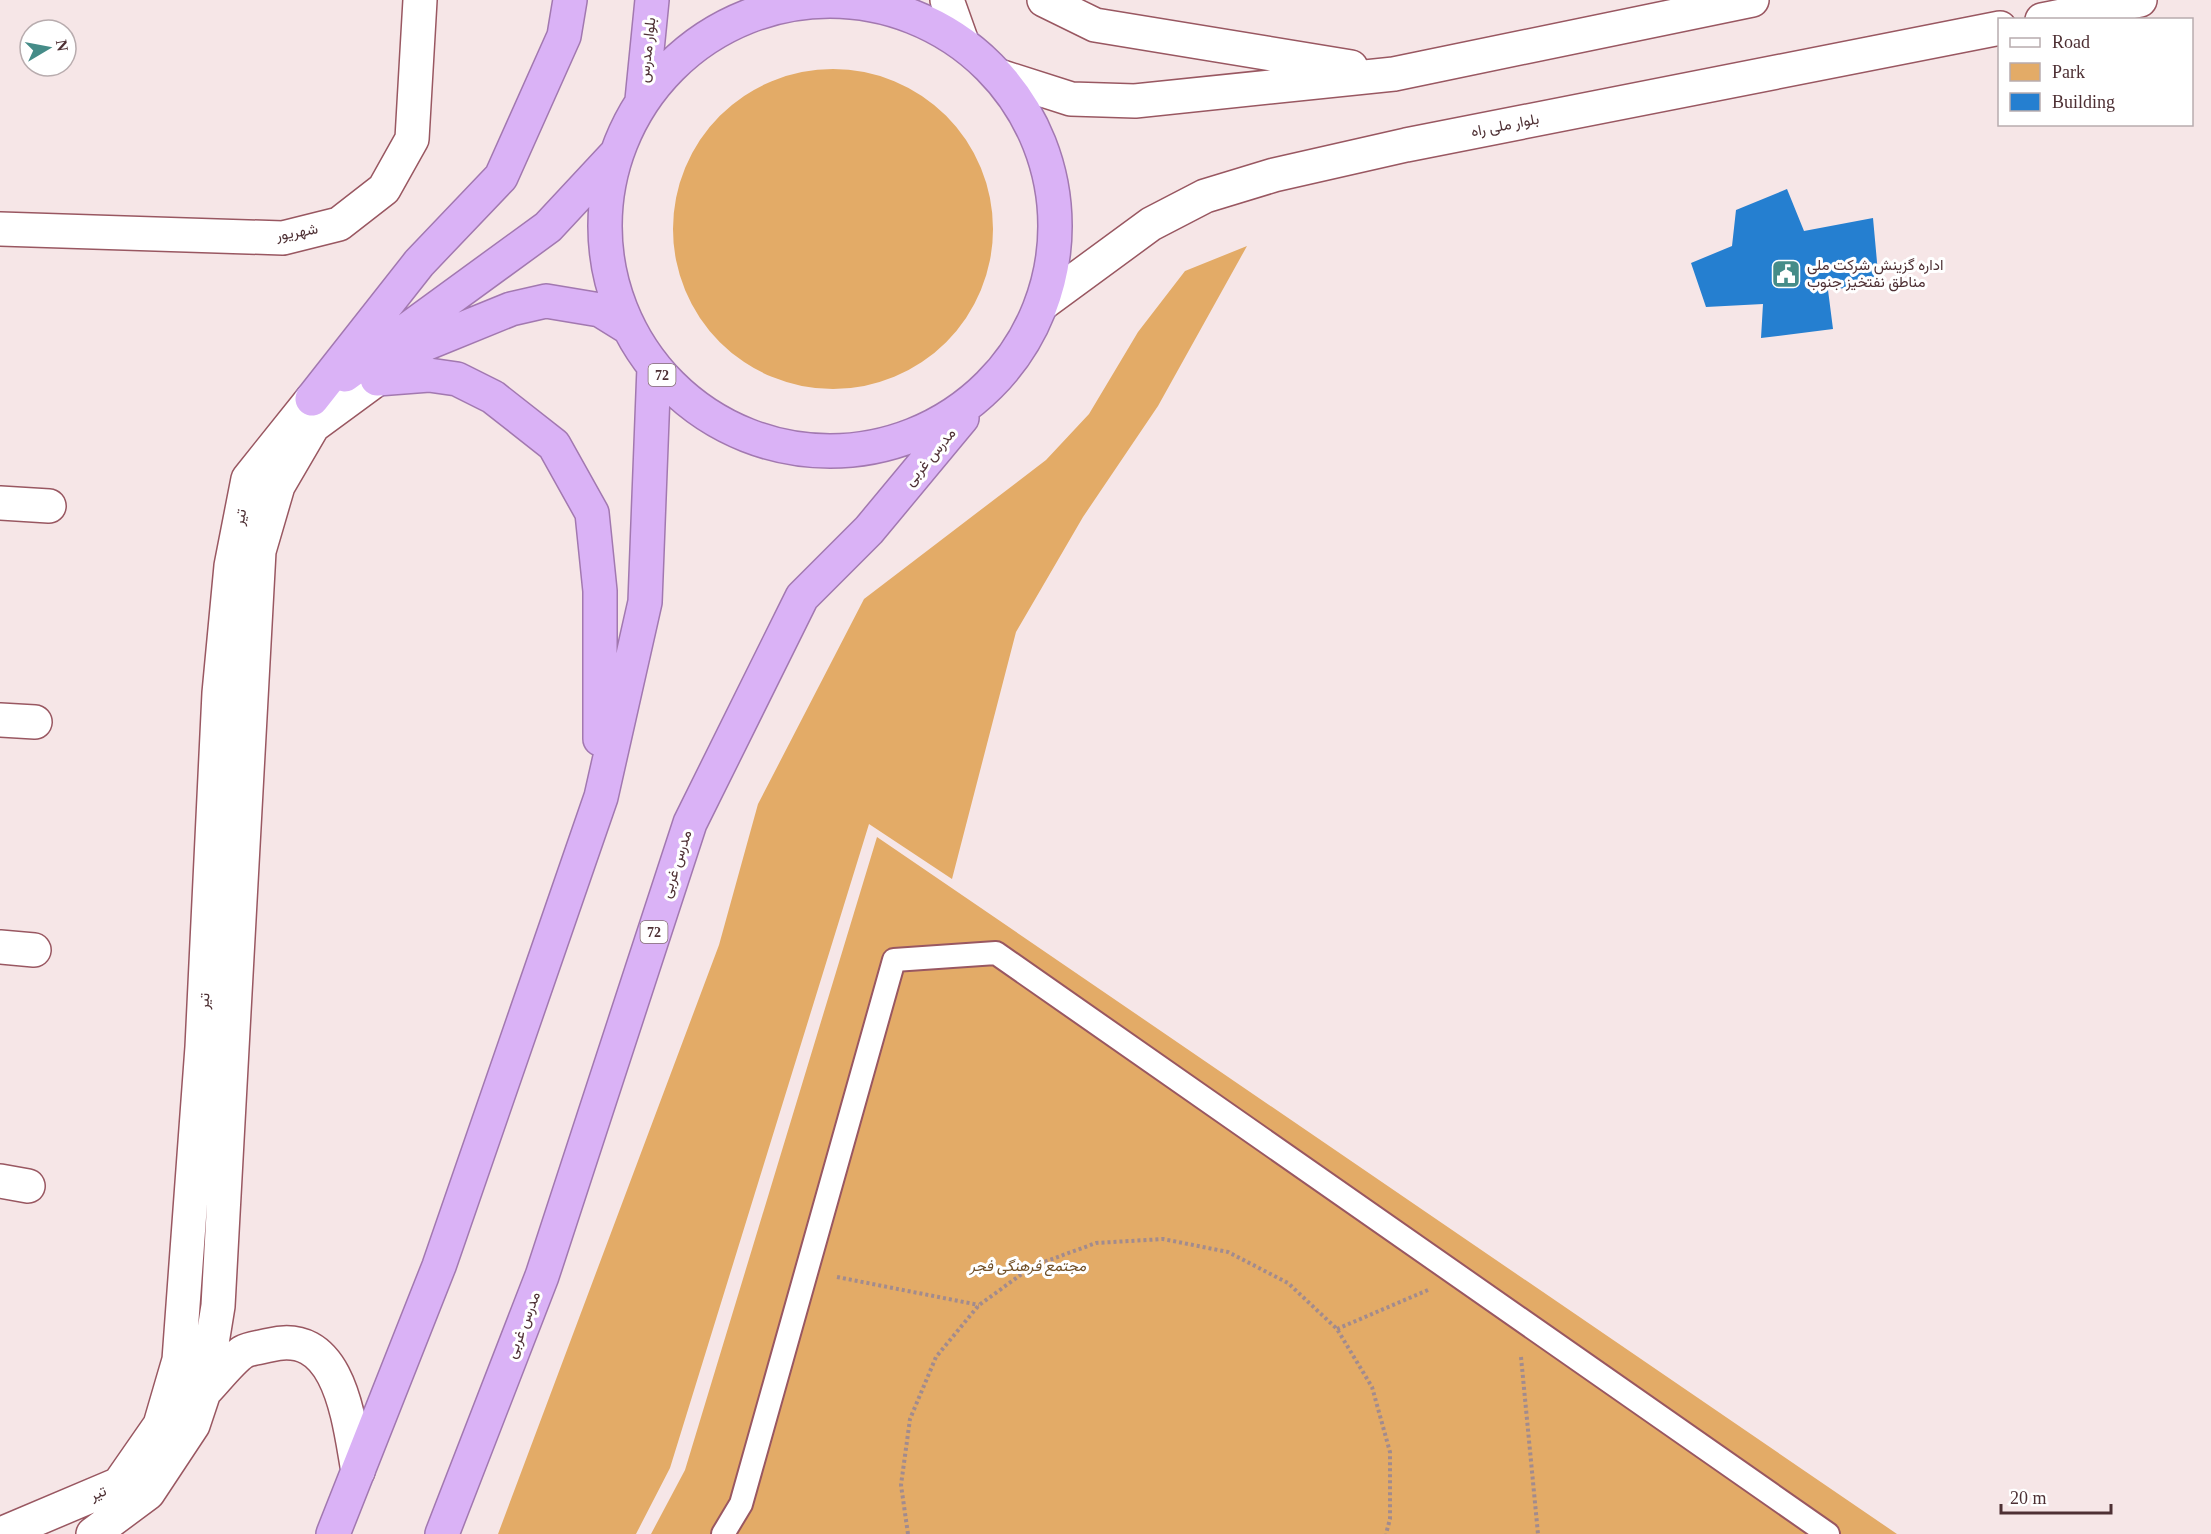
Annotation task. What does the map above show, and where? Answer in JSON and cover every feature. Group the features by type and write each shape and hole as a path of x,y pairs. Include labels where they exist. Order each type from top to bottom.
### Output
{"highway":[{"path":"312,399 419,263 501,177 564,36 570,0"},
{"name":"بلوار مدرس","path":"642,100 652,0"},
{"name":"72","path":"932,0 962,42 999,76 1033,126 1052,183 1056,244 1042,304 1018,353 981,395 938,425 890,445 838,453 786,448 736,432 691,404 654,367 629,328 610,272 605,212 616,154 642,100 681,55 732,21 789,3 850,0 908,13 962,42"},
{"path":"312,399 548,227 616,154"},
{"path":"377,379 425,344 511,309 546,301 600,310 629,328"},
{"name":"72","path":"333,1534 439,1266 601,797 645,602 654,367"},
{"path":"377,379 429,375 457,379 493,397 554,445 592,513 600,591 601,797"},
{"name":"مدرس غربی","path":"442,1534 542,1276 690,823 802,597 869,530 981,395"}],"street":[{"name":"شهریور","path":"0,229 283,238 339,224 384,189 412,139 420,0"},
{"path":"947,0 962,42"},
{"path":"1044,0 1095,25 1394,74"},
{"path":"999,76 1071,99 1136,101 1394,74 1752,0"},
{"path":"2052,18 2140,0"},
{"name":"بلوار ملی راه","path":"1042,304 1151,224 1205,196 1274,175 1418,143 1998,28"},
{"name":"تیر","path":"93,1534 148,1493 194,1425 204,1392 218,1306 259,551 278,486 313,426 377,379"},
{"name":"تیر","path":"1,1534 118,1484 160,1425 179,1360 201,1047 219,693 231,566 248,479 312,399"},
{"path":"0,503 49,506"},
{"path":"0,720 35,722"},
{"path":"0,947 34,950"},
{"path":"204,1392 244,1352 287,1341 318,1353 338,1381 358,1471"}],"lane":[{"path":"723,1534 741,1504 894,960 996,953 1828,1534"}],"path":[{"path":"908,1534 901,1485 910,1419 936,1357 978,1305 1033,1266 1096,1243 1163,1239 1228,1252 1288,1283 1337,1329 1372,1387 1390,1452 1390,1519 1386,1534"},
{"path":"807,1270 978,1305"},
{"path":"1337,1329 1459,1276"},
{"path":"1517,1317 1538,1534"}],"green space":[{"path":"833,69 864,72 894,81 935,105 957,127 981,168 990,198 993,229 990,260 981,290 957,331 935,353 894,377 864,386 833,389 802,386 772,377 731,353 709,331 685,290 676,260 673,229 676,198 685,168 709,127 731,105 772,81 802,72"},
{"path":"1247,246 1158,406 1083,517 1016,632 952,879 869,824 670,1468 636,1534 498,1534 719,945 758,804 864,599 1046,460 1089,414 1138,332 1185,271"},
{"name":"مجتمع فرهنگی فجر","path":"877,837 1897,1534 651,1534 685,1470"}],"building":[{"name":"اداره گزینش شرکت ملی مناطق نفتخیز جنوب","path":"1787,189 1804,231 1873,218 1879,284 1828,290 1833,329 1761,338 1763,304 1706,307 1691,263 1732,246 1736,210"}],"place":[{"name":"اداره گزینش شرکت ملی مناطق نفتخیز جنوب","path":"1786,274"}]}
